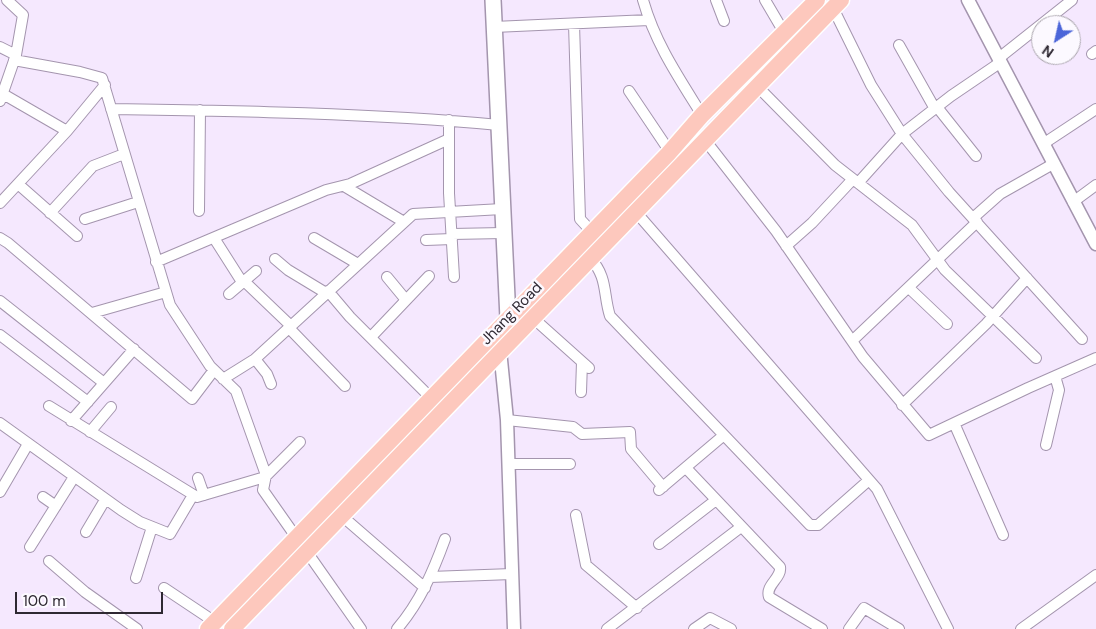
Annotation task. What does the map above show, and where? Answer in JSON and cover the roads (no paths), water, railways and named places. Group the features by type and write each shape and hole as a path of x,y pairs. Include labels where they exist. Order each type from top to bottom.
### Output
{"main road":[{"path":"494,0 508,319 504,345"},
{"name":"Jhang Road","path":"212,626 670,152 702,115 817,0"},
{"name":"Jhang Road","path":"232,629 504,345 837,4"}],"street":[{"path":"7,0 23,15 15,58 2,94 67,131"},
{"path":"643,0 649,20 665,55 702,115"},
{"path":"716,0 724,21"},
{"path":"765,0 785,34"},
{"path":"968,0 1052,164 1095,238"},
{"path":"786,246 812,223 902,134 1000,60 1072,0"},
{"path":"837,4 871,85 902,134 975,220 1082,339"},
{"path":"494,27 649,20"},
{"path":"574,24 580,219 592,232"},
{"path":"899,45 936,108 976,156"},
{"path":"0,47 15,58 98,76 105,85 138,202 170,305 214,370 236,391 266,477 263,490 296,537"},
{"path":"0,203 67,131 105,85"},
{"path":"757,86 855,181 912,225 945,270 994,315 1036,358"},
{"path":"629,91 670,152"},
{"path":"111,109 290,111 449,120 499,125"},
{"path":"1043,144 1096,109"},
{"path":"199,210 200,110"},
{"path":"449,120 450,212 454,277"},
{"path":"156,262 326,190 344,186 449,139"},
{"path":"705,140 786,246 852,341 929,436 1096,358"},
{"path":"50,213 93,166 124,154"},
{"path":"852,341 938,261 1000,194 1052,164"},
{"path":"18,184 77,236"},
{"path":"1073,202 1096,185"},
{"path":"344,186 404,222"},
{"path":"85,219 138,202"},
{"path":"224,379 255,359 413,214 502,209"},
{"path":"635,211 869,480 885,502 948,629"},
{"path":"426,240 503,233"},
{"path":"0,238 8,242 192,398 214,370"},
{"path":"214,238 243,281 290,327 345,386"},
{"path":"314,238 358,264"},
{"path":"590,258 600,268 607,294 606,304 610,316 810,525 818,525 869,480"},
{"path":"275,259 288,270 327,292 431,398"},
{"path":"229,294 256,272"},
{"path":"371,337 429,276"},
{"path":"387,277 406,300"},
{"path":"902,405 994,315 1027,278"},
{"path":"909,288 947,324"},
{"path":"92,313 166,292"},
{"path":"0,301 104,383"},
{"path":"532,317 585,365 582,392"},
{"path":"0,335 88,402"},
{"path":"504,345 514,629"},
{"path":"71,421 134,349"},
{"path":"255,359 267,374 271,384"},
{"path":"1046,445 1059,390 1054,376"},
{"path":"49,406 197,497 266,477 300,442"},
{"path":"90,432 111,407"},
{"path":"506,420 573,427 582,434 630,432 631,448 661,489 724,435"},
{"path":"0,422 105,500 152,527 170,534 193,495"},
{"path":"954,423 1003,535"},
{"path":"0,492 28,444"},
{"path":"509,464 570,464"},
{"path":"686,468 781,569 769,590 769,597 822,629"},
{"path":"30,547 74,477"},
{"path":"198,478 204,495"},
{"path":"43,497 56,506"},
{"path":"86,532 105,500"},
{"path":"659,544 716,500"},
{"path":"576,515 586,565 636,608"},
{"path":"342,516 425,588"},
{"path":"136,578 152,527"},
{"path":"607,629 740,527"},
{"path":"397,629 411,613 425,588 445,539"},
{"path":"307,552 361,629"},
{"path":"49,561 85,592 137,629"},
{"path":"430,576 512,574"},
{"path":"1021,629 1096,575"},
{"path":"164,588 212,626"},
{"path":"849,629 864,608 899,629"},
{"path":"694,629 710,618 731,629"}]}
